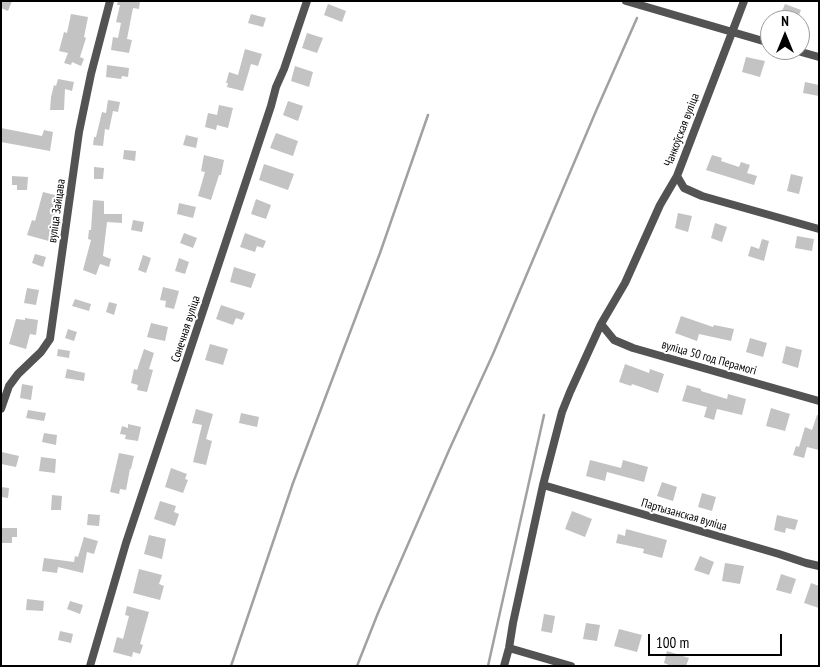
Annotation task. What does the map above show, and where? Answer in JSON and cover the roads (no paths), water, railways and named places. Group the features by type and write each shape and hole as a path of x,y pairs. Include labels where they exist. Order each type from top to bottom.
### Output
{"street":[{"name":"вуліца Зайцава","path":"1,409 9,386 18,374 42,352 50,339 79,132 110,1"},
{"name":"Сонечная вуліца","path":"90,666 126,543 276,87 307,1"},
{"path":"626,1 760,40"},
{"name":"Чанкоўская вуліца","path":"744,1 677,176 684,188 702,196 819,229"},
{"path":"504,666 543,486 562,412 602,324 625,283 660,205 677,176"},
{"name":"вуліца 50 год Перамогі","path":"602,324 614,340 633,348 819,401"},
{"name":"Партызанская вуліца","path":"543,486 819,566"},
{"path":"509,648 571,666"}],"waterway":[{"path":"357,666 378,613 493,354 637,18"},
{"path":"231,666 293,483 380,253 428,115"},
{"path":"488,666 544,415"}]}
